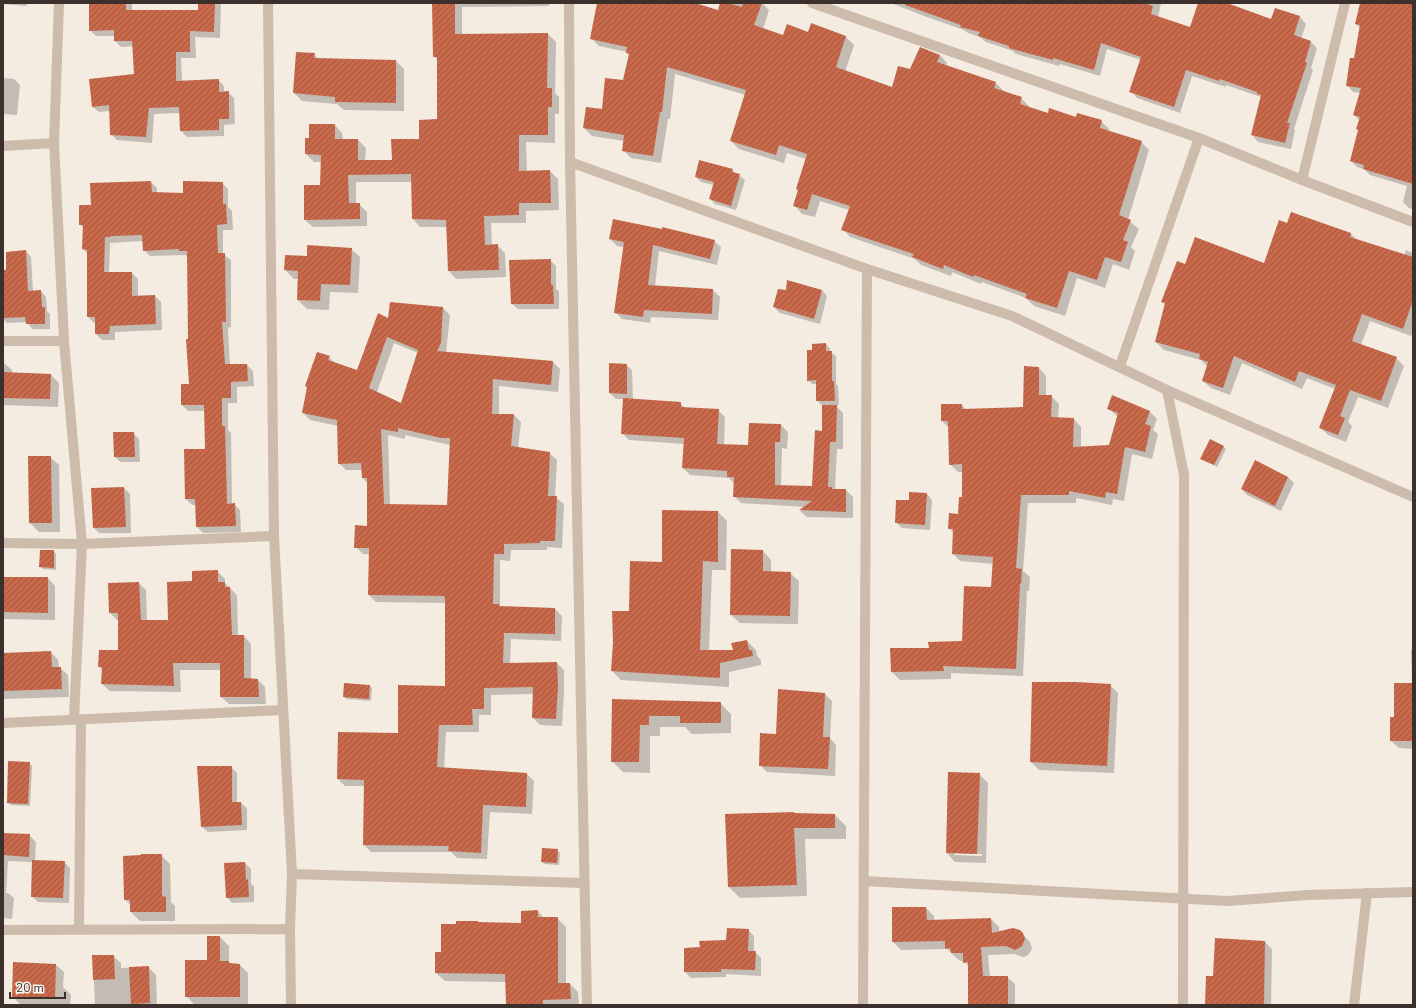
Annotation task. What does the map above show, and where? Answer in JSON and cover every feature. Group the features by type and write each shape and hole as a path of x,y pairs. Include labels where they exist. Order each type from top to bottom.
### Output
{"street":[{"path":"59,3 54,143 64,341 82,544 77,719 78,929"},
{"path":"268,3 274,536 292,874 290,929 291,1005"},
{"path":"569,3 570,162 587,1005"},
{"path":"812,3 1199,138 1302,180 1413,222"},
{"path":"1302,180 1345,3"},
{"path":"1120,366 1199,138"},
{"path":"3,146 54,143"},
{"path":"570,162 867,269 1012,316 1120,366 1167,390 1413,497"},
{"path":"863,1005 867,269"},
{"path":"3,341 64,341"},
{"path":"1167,390 1184,474 1183,1005"},
{"path":"3,543 82,544 274,536"},
{"path":"3,722 283,710"},
{"path":"292,874 584,883"},
{"path":"864,881 1227,901 1308,895 1413,892"},
{"path":"1354,1005 1368,893"},
{"path":"3,930 290,929"}],"building":[{"path":"89,3 126,3 126,10 198,10 198,3 215,3 214,32 190,31 190,52 176,52 176,81 219,79 219,92 229,91 229,119 219,119 219,130 180,131 179,107 149,108 146,137 110,135 109,105 92,107 89,79 134,74 132,41 114,41 114,30 89,31"},
{"path":"432,3 455,3 455,34 548,33 547,88 552,88 552,107 548,107 548,135 519,135 519,171 550,170 551,203 519,203 519,215 484,216 485,245 498,244 499,270 448,271 446,220 412,219 411,174 348,175 349,203 360,203 360,219 304,220 304,185 320,185 321,155 305,154 305,138 309,138 309,124 335,124 335,139 358,139 358,160 392,160 391,139 419,139 419,120 437,119 437,57 433,57"},
{"path":"597,3 695,3 718,10 720,3 727,3 742,7 743,3 762,3 754,25 783,35 787,24 808,32 811,23 846,36 836,67 892,87 898,66 910,69 920,47 940,55 937,62 996,82 994,88 1022,97 1020,104 1048,113 1049,108 1076,117 1077,113 1102,120 1100,128 1142,141 1119,215 1131,220 1123,240 1128,242 1121,262 1105,257 1097,280 1069,271 1057,308 1025,298 1027,294 974,275 973,277 944,265 943,269 912,257 914,254 841,230 850,206 812,194 807,210 793,206 798,190 796,189 807,154 779,145 776,155 730,141 746,90 667,67 662,112 660,112 653,156 622,151 624,135 583,128 586,107 602,109 605,78 623,80 629,54 626,53 627,47 590,39"},
{"path":"905,3 1144,3 1153,6 1151,14 1190,27 1198,3 1227,3 1271,19 1275,8 1300,16 1294,35 1311,41 1305,62 1307,63 1287,123 1290,123 1285,143 1251,135 1261,95 1257,94 1257,92 1220,79 1219,81 1186,70 1174,107 1129,92 1141,57 1101,43 1094,70 1053,58 1053,60 1009,48 1009,46 978,36 980,32 960,27 961,25 905,5"},
{"path":"1360,3 1413,3 1413,184 1363,169 1364,165 1350,161 1358,130 1356,129 1360,117 1353,115 1361,88 1346,86 1350,58 1354,58 1360,25 1355,24"},
{"path":"296,52 315,53 314,58 396,60 396,103 335,102 335,97 293,93"},
{"path":"699,160 733,169 732,172 740,174 731,206 709,199 714,182 695,177"},
{"path":"151,181 152,192 183,193 183,181 223,182 223,204 226,204 227,224 217,225 218,253 225,253 226,322 222,322 225,364 247,364 248,381 231,382 231,398 222,398 222,426 225,426 227,504 235,503 236,526 196,527 195,499 185,499 184,449 205,449 204,405 181,405 181,384 189,384 186,339 188,339 187,251 179,251 179,249 143,251 142,235 105,237 104,272 132,272 132,296 155,295 156,324 110,326 109,334 95,334 95,317 87,317 87,250 82,249 83,225 79,225 79,205 91,205 90,183"},
{"path":"1291,212 1351,233 1350,237 1413,257 1413,300 1403,329 1362,314 1352,341 1397,357 1381,401 1350,390 1340,416 1345,418 1338,435 1319,428 1336,385 1299,371 1295,382 1234,356 1223,388 1202,381 1208,362 1199,359 1200,354 1155,342 1165,303 1161,302 1177,261 1185,264 1195,237 1264,263 1279,220 1287,223"},
{"path":"613,219 662,229 662,227 715,240 710,259 653,245 648,285 713,289 712,314 644,310 643,317 614,313 624,242 609,239"},
{"path":"307,245 352,248 350,285 321,284 320,301 297,300 298,271 284,270 285,255 307,256"},
{"path":"26,250 28,291 41,290 42,307 45,307 45,324 26,324 25,317 3,318 3,270 6,270 6,252"},
{"path":"551,259 551,285 553,285 554,304 511,304 509,260"},
{"path":"787,280 822,290 814,319 773,307 778,289 786,290"},
{"path":"390,302 443,307 441,343 437,351 553,361 551,385 493,379 492,414 514,414 511,446 550,452 548,496 557,496 555,541 504,544 504,554 494,554 493,604 499,604 499,606 555,608 555,634 504,633 503,663 557,662 558,687 556,719 532,718 533,687 484,688 484,709 472,709 473,725 439,725 437,767 527,773 526,807 483,805 481,853 448,851 449,846 363,845 364,780 337,779 338,732 398,733 398,685 445,686 444,596 368,595 369,548 354,548 355,525 367,526 367,478 362,478 361,463 338,464 337,420 302,413 307,387 305,386 317,352 330,356 328,360 357,370 378,313 388,318","holes":["387,337 418,350 401,403 369,388","398,428 441,438 450,438 447,505 384,504 381,429 398,432"]},
{"path":"826,343 826,351 832,351 832,381 834,381 835,401 816,401 816,380 807,381 807,350 812,350 812,344"},
{"path":"609,363 627,364 627,394 609,393"},
{"path":"1024,366 1039,367 1039,395 1052,395 1051,417 1074,418 1073,447 1109,445 1118,413 1107,409 1112,395 1150,411 1145,424 1151,426 1145,452 1125,447 1117,494 1106,492 1105,498 1069,491 1069,495 1021,495 1016,568 1022,569 1016,669 943,666 944,671 891,672 890,648 929,648 928,642 962,641 964,586 991,587 993,557 952,554 953,529 948,529 949,513 958,514 959,497 962,497 962,464 949,465 948,421 941,421 941,404 962,404 962,409 1023,407"},
{"path":"3,372 51,374 50,399 3,398"},
{"path":"623,398 681,402 681,407 719,409 717,444 748,445 749,423 781,424 780,442 775,442 775,485 812,486 815,430 822,431 822,405 837,405 836,442 830,442 828,487 832,487 832,489 846,489 846,512 799,510 812,501 733,497 734,477 727,477 727,471 682,468 684,438 621,434"},
{"path":"113,432 134,432 135,457 114,457"},
{"path":"1210,439 1224,446 1214,465 1200,459"},
{"path":"28,456 51,456 52,523 29,523"},
{"path":"1255,460 1288,477 1275,506 1241,489"},
{"path":"124,487 126,527 93,528 91,488"},
{"path":"909,492 927,493 925,525 895,523 896,500 909,500"},
{"path":"662,510 718,511 718,562 703,561 700,650 733,650 731,643 747,640 749,650 752,650 753,656 720,663 720,678 611,671 613,643 612,611 629,611 630,561 662,562"},
{"path":"731,549 763,550 763,571 791,572 790,616 730,615"},
{"path":"40,550 54,550 54,568 39,567"},
{"path":"218,570 218,582 225,582 225,587 230,587 232,635 244,635 244,678 258,679 259,697 220,697 220,663 173,663 174,686 101,684 102,667 98,667 99,650 118,650 118,613 109,613 108,583 139,582 141,620 168,620 167,582 192,581 192,571"},
{"path":"3,577 48,577 48,613 3,612"},
{"path":"51,651 52,667 61,667 62,689 3,691 3,653"},
{"path":"1032,682 1111,684 1107,766 1030,762"},
{"path":"344,683 370,685 369,699 343,697"},
{"path":"1394,683 1413,683 1413,741 1390,741 1390,717 1394,717"},
{"path":"778,689 825,693 823,737 830,737 828,769 759,766 760,733 776,734"},
{"path":"612,699 721,702 721,723 680,723 680,716 649,716 649,725 640,725 639,762 611,762"},
{"path":"8,761 30,762 28,804 7,803"},
{"path":"197,766 232,766 232,802 241,802 242,825 201,827"},
{"path":"948,772 980,773 977,854 946,853"},
{"path":"794,812 835,814 835,828 794,828 797,885 728,887 725,814"},
{"path":"3,833 30,834 29,857 3,855"},
{"path":"542,848 558,849 557,863 541,862"},
{"path":"162,854 162,896 166,897 166,912 130,912 130,900 124,900 123,856"},
{"path":"32,860 65,861 63,898 31,897"},
{"path":"245,862 249,897 226,898 224,863"},
{"path":"892,907 926,907 927,920 991,918 992,933 1013,928 1020,930 1025,939 1022,946 1015,950 1006,946 981,947 983,976 1008,976 1008,1005 968,1005 968,962 963,963 963,953 951,953 950,948 945,949 945,941 892,942"},
{"path":"538,910 538,917 558,917 558,983 570,983 571,999 543,1000 543,1005 506,1005 505,974 435,973 435,952 441,952 441,924 456,924 456,921 521,923 521,911"},
{"path":"727,928 749,929 748,951 756,951 755,970 721,969 721,972 684,972 684,948 700,947 699,941 726,940"},
{"path":"207,936 220,936 220,961 229,961 229,963 240,964 240,997 185,997 185,960 207,960"},
{"path":"1215,938 1265,941 1264,1005 1205,1005 1206,976 1213,976"},
{"path":"92,955 114,955 115,979 93,980"},
{"path":"13,962 56,964 55,999 12,997"},
{"path":"149,966 150,1003 131,1004 129,967"}]}
